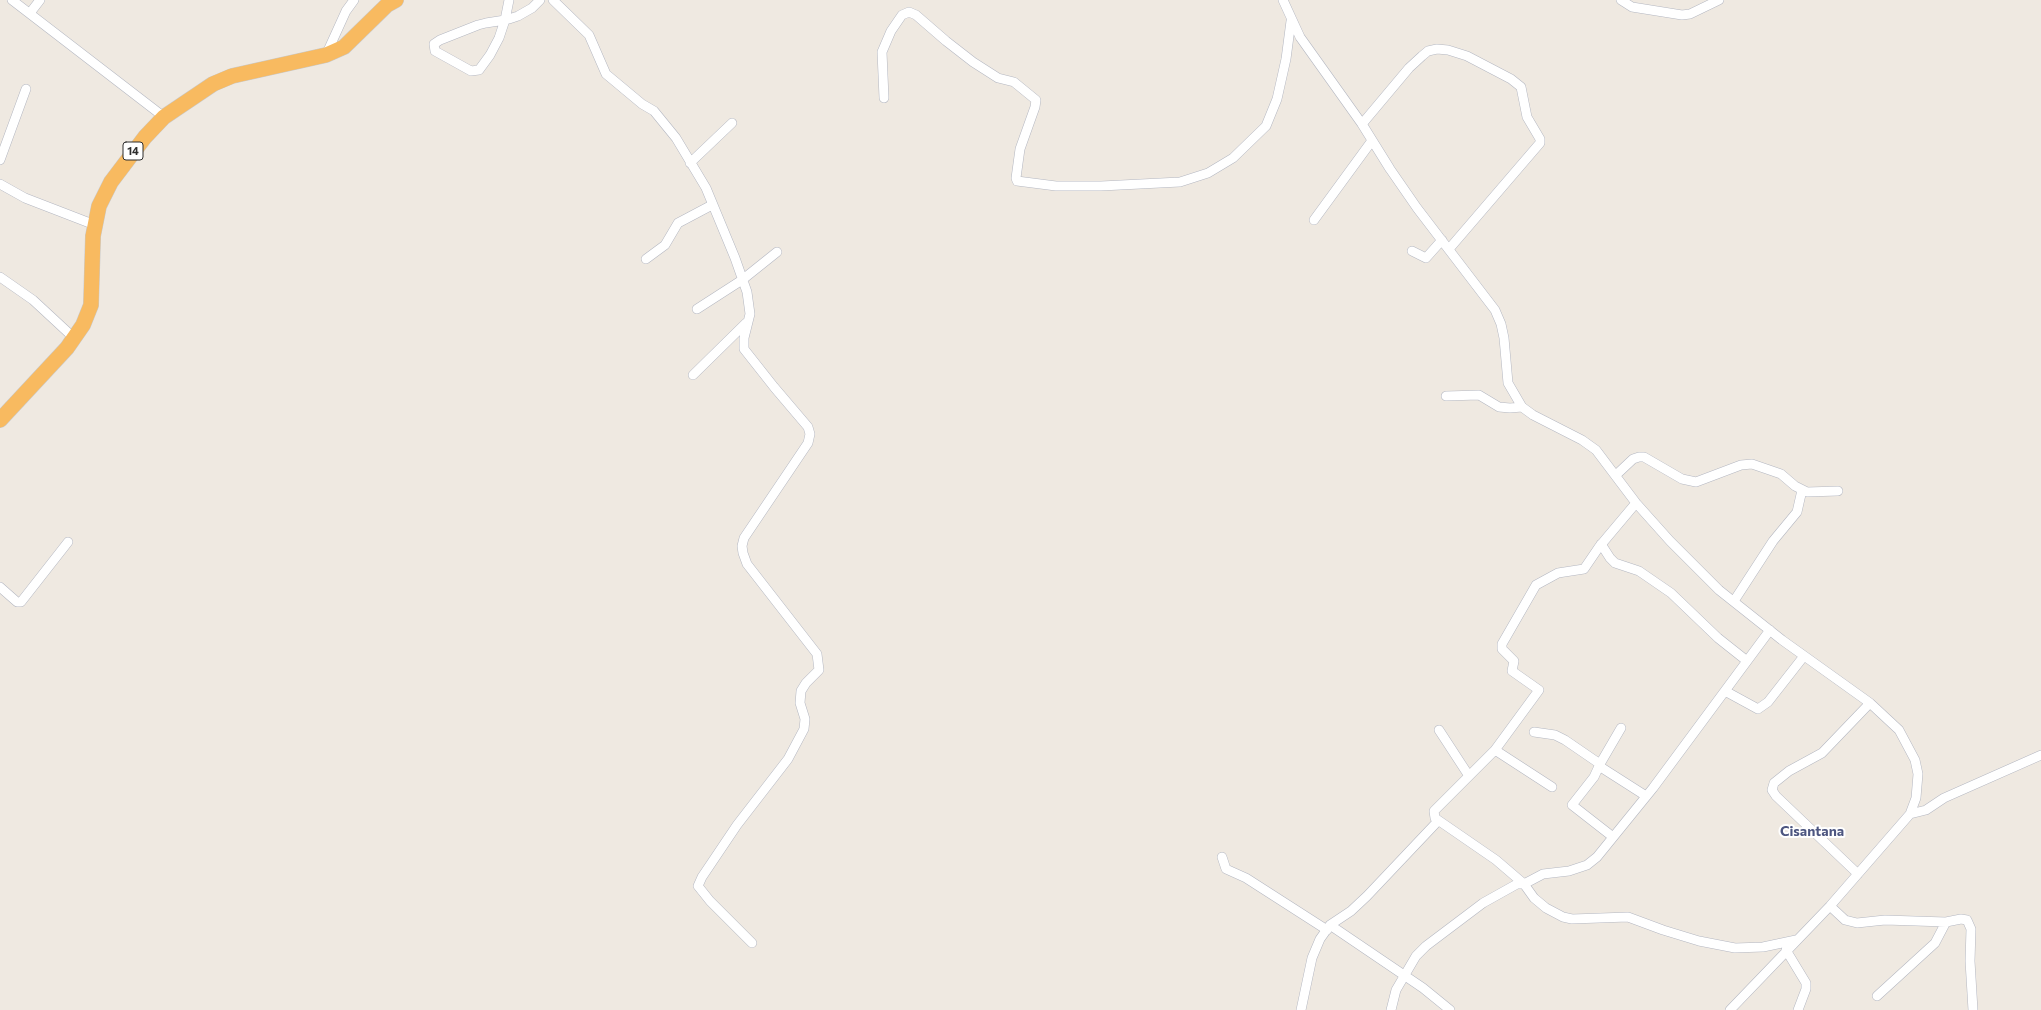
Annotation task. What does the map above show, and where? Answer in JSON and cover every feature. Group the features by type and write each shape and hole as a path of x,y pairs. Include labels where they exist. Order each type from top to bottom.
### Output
{"highway":[{"name":"14","path":"0,420 67,348 83,325 91,305 95,225 99,206 111,182 127,159 164,117 212,84 232,76 326,55 344,47 387,5 396,0"}],"street":[{"path":"12,0 164,117"},
{"path":"30,13 40,0"},
{"path":"326,55 346,11 354,0"},
{"path":"509,0 505,20 495,47 478,71 471,71 438,53 434,49 434,44 440,40 478,25 505,20 526,12 540,0"},
{"path":"553,0 589,35 606,74 642,104 654,111 666,124 706,188 735,258 747,292 750,314 744,338 744,349 808,427 810,434 808,443 744,538 743,553 747,564 814,647 819,661 817,673 806,683 801,692 800,703 805,724 802,734 788,759 738,825 699,883 700,890 752,943"},
{"path":"1283,0 1305,44 1362,124 1371,142 1417,208 1495,310 1502,331 1508,383 1522,407 1533,415 1582,440 1596,450 1636,503 1670,541 1719,590 1804,656 1870,703 1899,730 1915,760 1918,774 1916,798 1910,814 1830,906 1786,950 1730,1010"},
{"path":"1621,0 1632,7 1682,15 1690,14 1719,0"},
{"path":"884,98 882,52 891,31 902,15 909,12 916,15 973,62 998,78 1014,82 1036,100 1035,107 1020,149 1016,178 1018,181 1056,186 1101,186 1180,182 1208,173 1233,158 1266,126 1277,99 1286,59 1292,20"},
{"path":"1362,124 1409,68 1422,56 1437,49 1448,50 1467,56 1511,79 1522,87 1527,117 1540,139 1540,143 1449,250"},
{"path":"0,160 26,89"},
{"path":"690,163 732,123"},
{"path":"1314,220 1371,142"},
{"path":"0,184 25,198 95,225"},
{"path":"646,259 667,242 678,223 712,205"},
{"path":"1412,251 1426,258 1442,240"},
{"path":"697,309 742,280 777,252"},
{"path":"0,277 33,300 74,338"},
{"path":"693,375 747,322"},
{"path":"1446,396 1481,396 1499,407 1522,407"},
{"path":"1616,475 1633,459 1639,457 1644,457 1682,479 1696,482 1741,465 1752,464 1781,474 1802,490 1807,492 1838,491"},
{"path":"1734,601 1773,541 1797,512 1802,490"},
{"path":"1636,503 1601,544 1584,569 1558,572 1536,585 1502,644 1502,649 1514,661 1512,672 1539,690 1495,750 1434,811 1433,815 1438,821 1496,860 1524,884 1534,898 1546,908 1563,917 1572,919 1628,916 1692,939 1735,948 1763,947 1796,940"},
{"path":"0,587 17,602 21,602 68,542"},
{"path":"1601,544 1615,563 1639,571 1671,593 1718,638 1747,661"},
{"path":"1391,1010 1396,990 1416,956 1426,946 1483,903 1510,886 1524,884 1543,874 1569,871 1587,865 1597,857 1646,796 1770,630"},
{"path":"1725,691 1758,709 1768,702 1804,656"},
{"path":"1858,874 1776,796 1772,790 1774,783 1789,771 1822,753 1870,703"},
{"path":"1613,837 1572,805 1594,777 1621,728"},
{"path":"1438,730 1469,776"},
{"path":"1534,732 1555,735 1566,740 1646,796"},
{"path":"1495,750 1552,787"},
{"path":"1910,814 1926,810 1944,798 2041,755"},
{"path":"1301,1010 1312,958 1320,939 1329,928 1357,906 1438,821"},
{"path":"1222,857 1226,868 1246,878 1329,928 1404,976 1450,1010"},
{"path":"1830,906 1850,922 1885,920 1946,922 1961,919 1969,921 1971,929 1970,961 1973,1010"},
{"path":"1877,996 1936,943 1946,922"},
{"path":"1786,950 1806,983 1806,989 1798,1010"}],"district":[{"name":"Cisantana","path":"1812,831"}]}
